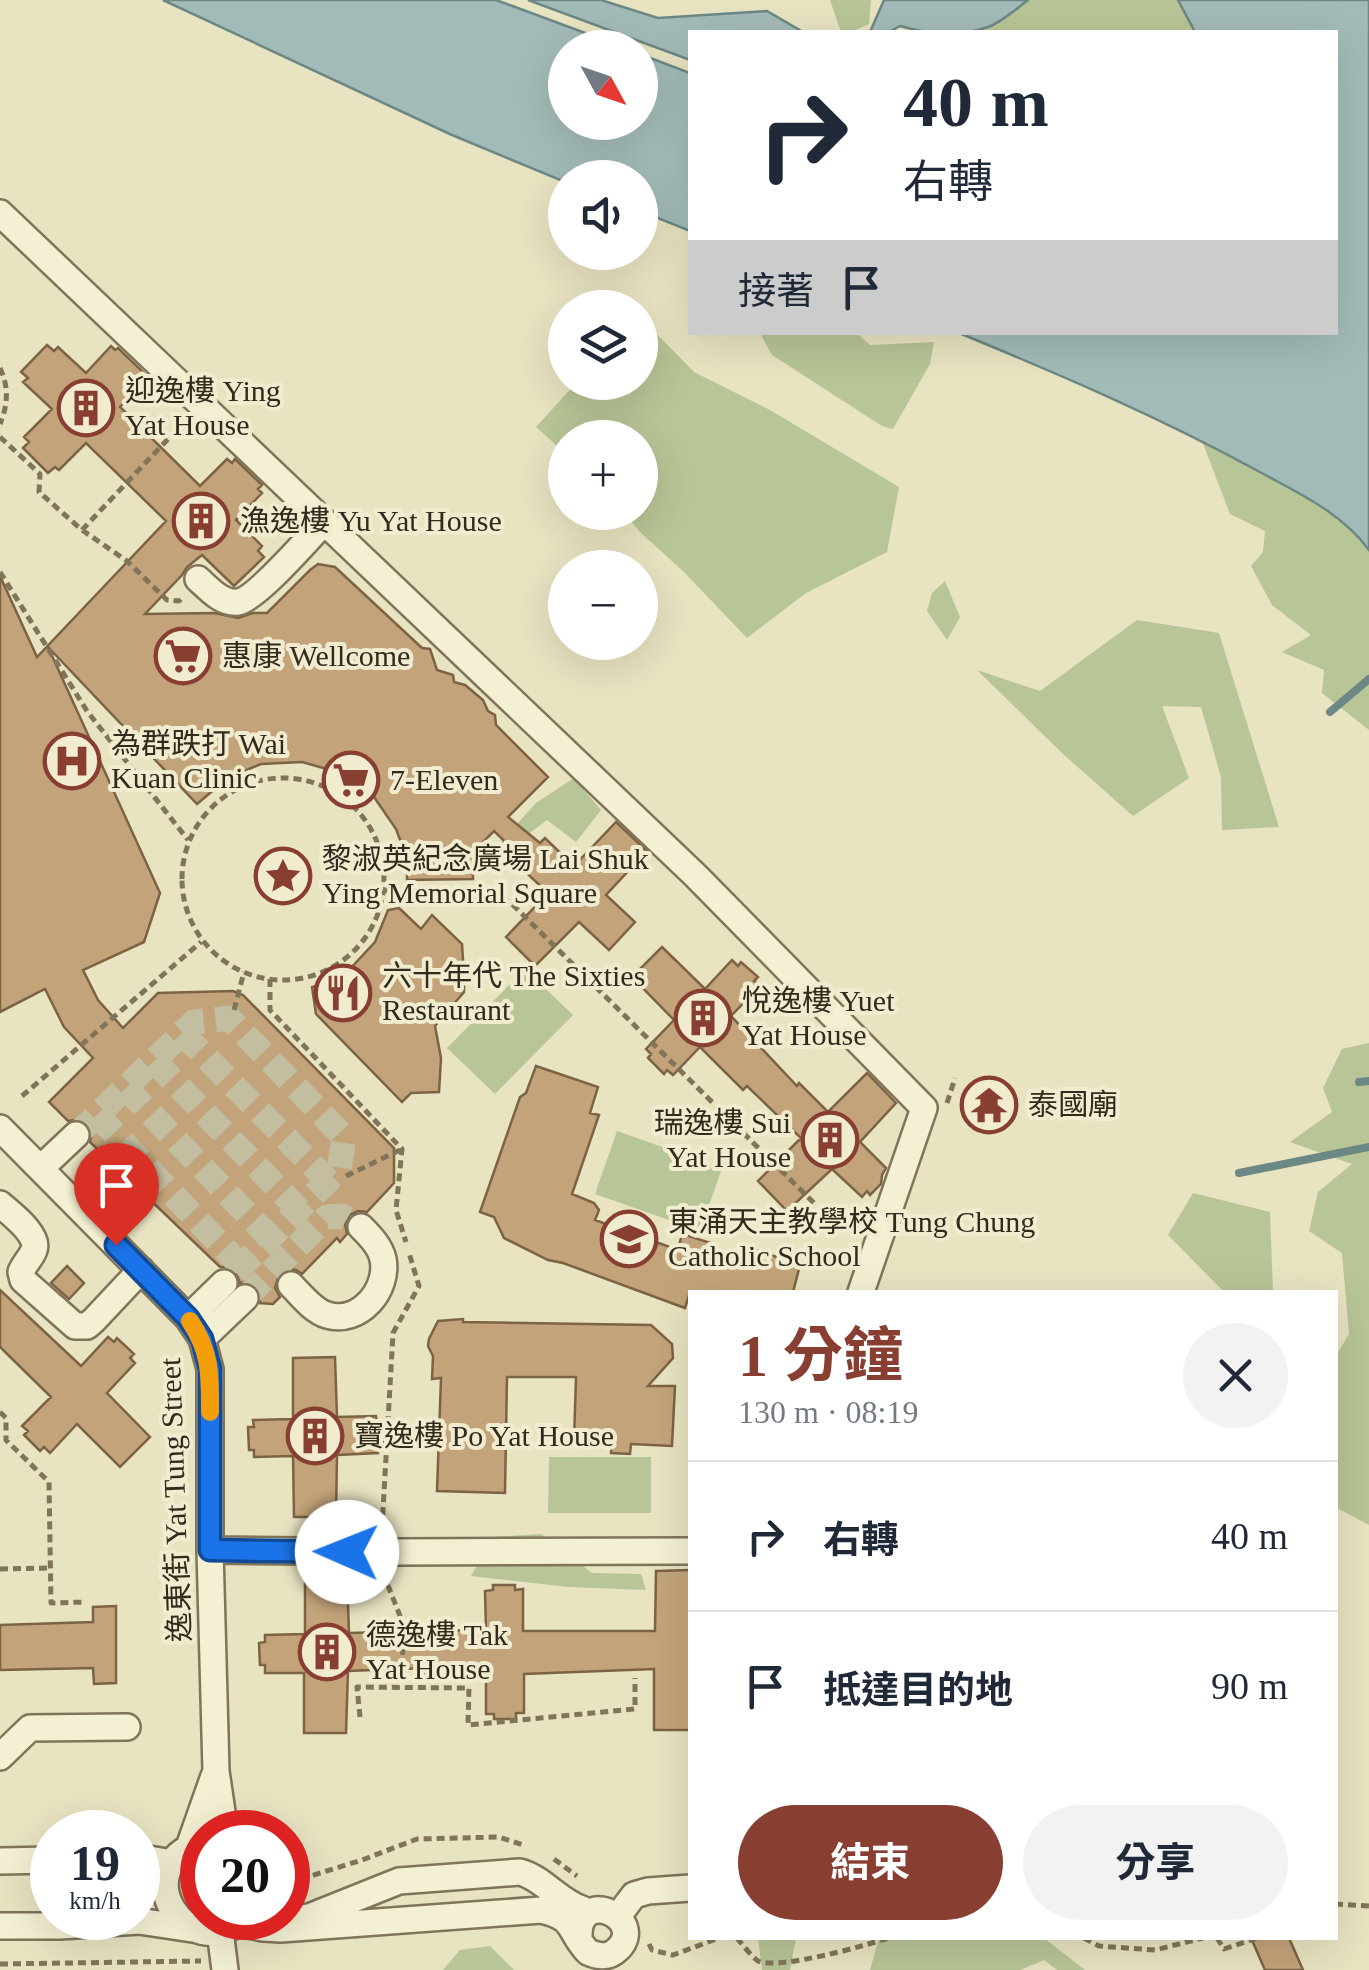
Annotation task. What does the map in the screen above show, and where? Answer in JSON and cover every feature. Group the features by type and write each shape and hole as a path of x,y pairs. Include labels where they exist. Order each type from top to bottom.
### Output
{"street":[{"path":"0,212 694,875 924,1108 862,1290"},
{"path":"198,580 222,599 239,602 255,593 324,522"},
{"name":"逸東街 Yat Tung Street","path":"0,1128 195,1328 210,1369 210,1550 216,1771 221,1810"},
{"path":"41,1168 76,1135"},
{"path":"0,1204 36,1241 21,1272 23,1280 75,1326 88,1326 142,1270"},
{"path":"291,1285 327,1316 344,1316 372,1300 381,1287 382,1254 361,1227"},
{"path":"195,1328 234,1290"},
{"path":"210,1550 688,1551"},
{"path":"0,1757 30,1728 127,1727"},
{"name":"逸東街 Yat Tung Street","path":"202,1810 216,1771"},
{"path":"0,1861 30,1860"},
{"name":"逸東街 Yat Tung Street","path":"180,1860 166,1877 165,1893 180,1921"},
{"path":"310,1917 399,1881 520,1872 530,1875 567,1904 622,1922 624,1938 614,1962 588,1952 570,1923 559,1914 541,1910 310,1927"},
{"path":"578,1937 583,1918 606,1914 648,1890 688,1888"},
{"path":"0,1926 139,1921 180,1927"},
{"path":"225,1965 230,1940"}],"path":[{"path":"0,368 7,399 0,424"},
{"path":"82,530 201,405"},
{"path":"0,437 40,474 40,492 82,530 127,561 167,600 179,600 198,580"},
{"path":"0,572 86,710 188,840"},
{"path":"294,777 325,786 352,803 372,828 383,858 384,890 375,921 358,948 330,970 296,981 260,979 227,966 201,942 185,910 180,875 188,840 207,810 232,790 262,779 294,777"},
{"path":"384,890 510,902 814,1204"},
{"path":"22,1096 201,942"},
{"path":"234,1010 244,972"},
{"path":"346,1176 402,1149"},
{"path":"0,1412 6,1418 6,1440 50,1482 52,1603 86,1602"},
{"path":"380,1564 404,1626 401,1686"},
{"path":"0,1569 51,1568"},
{"path":"360,1717 358,1687 469,1688 468,1724 635,1709 635,1678"},
{"path":"1338,1904 1369,1906"},
{"path":"739,1940 760,1962 772,1965 824,1958 882,1940"},
{"path":"1088,1940 1099,1946 1154,1950 1196,1940"},
{"path":"1218,1940 1224,1949 1251,1940"},
{"path":"0,1964 225,1965"}],"green space":[{"path":"830,0 871,0 869,24 856,30 840,30"},
{"path":"1028,0 1178,0 1194,30 974,30 991,27"},
{"path":"658,335 694,372 770,410 899,487 887,552 806,593 747,638 638,530 658,530 658,420 548,420 548,438 536,427 561,400 658,400"},
{"path":"761,335 859,335 870,345 934,342 930,364 893,429 882,426 772,355"},
{"path":"1202,441 1315,502 1369,550 1369,730 1322,693 1324,670 1282,652 1311,635 1272,605 1251,566 1263,552 1265,531 1230,514"},
{"path":"945,581 960,617 947,640 927,611 932,593"},
{"path":"1137,620 1219,633 1279,827 1222,830 1221,777 1201,707 1162,706 1189,778 1133,816 977,670 1040,691"},
{"path":"574,778 601,810 576,842 547,820 511,847 490,854 536,803"},
{"path":"525,969 573,1015 495,1094 447,1048"},
{"path":"1369,1043 1369,1525 1338,1509 1338,1352 1349,1334 1342,1253 1309,1231 1318,1192 1352,1164 1290,1142 1332,1112 1323,1088 1342,1049"},
{"path":"617,1131 722,1168 700,1231 595,1194"},
{"path":"1193,1193 1270,1212 1273,1290 1222,1290 1168,1235"},
{"path":"549,1457 651,1457 651,1513 548,1513"},
{"path":"541,1534 592,1573 641,1574 646,1590 569,1587 471,1576 493,1537"},
{"path":"758,1940 796,1940 790,1970 762,1970"},
{"path":"878,1940 1047,1940 1085,1970 1057,1970 1044,1960 1020,1970 870,1970"},
{"path":"490,1946 514,1970 443,1970 460,1950"}],"water":[{"path":"163,0 496,0 577,30 548,30 548,140 658,140 658,61 688,72 688,230 658,218 658,160 548,160 548,175 452,135"},
{"path":"528,0 601,0 658,18 767,11 800,30 688,30 688,59 658,48 658,30 609,30"},
{"path":"884,0 1028,0 998,22 978,30 917,30 900,26 871,30"},
{"path":"1178,0 1369,0 1369,550 1318,504 1288,487 1110,398 964,335 1338,335 1338,30 1194,30"}],"building":[{"path":"47,345 54,351 58,347 86,373 111,346 118,348 144,373 146,380 120,407 200,486 227,459 232,463 235,459 262,485 258,489 262,493 236,520 262,546 258,551 264,557 234,586 202,555 145,614 215,613 238,618 267,613 318,564 335,567 422,648 430,649 437,670 453,675 454,682 465,685 483,700 495,715 496,725 548,777 508,817 540,843 545,838 574,866 616,822 647,851 606,895 635,922 609,950 579,922 535,966 506,937 548,893 519,866 524,860 494,831 473,852 473,879 407,880 407,858 396,829 374,797 341,773 302,762 261,764 229,777 197,804 48,647 160,893 144,942 83,970 98,1000 123,1028 158,993 233,991 243,995 394,1148 394,1183 367,1212 350,1215 345,1224 347,1234 340,1242 337,1238 302,1274 288,1269 279,1274 275,1288 280,1297 273,1304 260,1303 256,1286 240,1283 235,1271 220,1267 90,1142 92,1132 87,1123 80,1119 68,1121 49,1102 93,1058 64,1027 45,989 0,1012 0,576 37,657 166,521 86,443 59,470 55,467 48,473 23,448 29,442 24,437 52,409 23,382 28,378 21,372"},
{"path":"399,908 421,929 432,915 462,944 464,976 464,992 435,1026 441,1058 439,1092 411,1093 402,1102 316,1014 312,987 347,972 375,942 388,910"},
{"path":"662,947 705,989 732,960 738,966 741,962 758,977 754,981 760,986 731,1016 797,1086 799,1083 828,1112 867,1073 896,1103 860,1142 886,1168 881,1184 870,1195 867,1191 862,1197 832,1169 787,1211 758,1181 801,1138 747,1086 743,1090 700,1047 673,1075 667,1070 664,1074 648,1058 651,1054 646,1049 674,1020 632,977"},
{"path":"536,1066 598,1087 590,1113 599,1115 572,1194 594,1203 599,1210 595,1220 678,1250 682,1234 711,1243 736,1264 742,1245 800,1265 794,1290 688,1290 685,1308 548,1260 504,1238 494,1217 480,1212 520,1097 526,1093"},
{"path":"67,1266 84,1283 69,1299 51,1283"},
{"path":"0,1290 81,1366 108,1337 114,1342 117,1338 134,1354 130,1358 135,1363 107,1393 150,1437 120,1467 77,1424 50,1453 44,1447 40,1451 24,1435 28,1431 22,1426 51,1397 0,1347"},
{"path":"438,1321 651,1325 672,1344 673,1358 648,1386 675,1386 672,1446 631,1444 630,1454 611,1453 612,1442 574,1442 576,1377 507,1377 505,1493 437,1491 441,1378 432,1379 429,1339"},
{"name":"寶逸樓 Po Yat House","path":"335,1357 337,1417 376,1416 377,1423 382,1423 383,1446 378,1446 378,1453 337,1455 336,1517 294,1517 293,1456 254,1457 254,1450 249,1450 248,1427 254,1427 253,1420 293,1419 293,1358"},
{"path":"688,1570 688,1730 654,1730 654,1669 524,1674 524,1713 516,1713 516,1719 494,1719 494,1714 486,1714 486,1674 425,1673 425,1668 348,1671 346,1733 304,1733 304,1673 265,1673 265,1665 260,1665 259,1643 265,1642 265,1635 305,1634 305,1573 347,1573 349,1633 388,1632 388,1640 425,1640 425,1631 486,1630 485,1591 493,1590 493,1585 523,1589 523,1631 655,1631 656,1571"},
{"path":"116,1606 116,1683 94,1684 93,1668 0,1670 0,1625 93,1622 93,1607"},
{"path":"1252,1940 1290,1940 1303,1970 1265,1970"}],"waterway":[{"path":"1330,712 1369,679"},
{"path":"1359,1082 1369,1081"},
{"path":"1239,1173 1369,1147"}],"tunnel":[{"path":"76,1135 194,1022 229,1018 344,1137 339,1170 224,1283"},
{"path":"182,1033 328,1181"},
{"path":"154,1061 299,1210"},
{"path":"126,1088 270,1238"},
{"path":"97,1115 242,1267"},
{"path":"245,1298 327,1217 342,1216 361,1227"}],"slow traffic":[{"path":"190,1321 202,1339 210,1369 210,1412"}],"place":[{"name":"迎逸樓 Ying Yat House","path":"86,408"},
{"name":"漁逸樓 Yu Yat House","path":"201,521"},
{"name":"惠康 Wellcome","path":"183,656"},
{"name":"為群跌打 Wai Kuan Clinic","path":"72,761"},
{"name":"7-Eleven","path":"351,780"},
{"name":"黎淑英紀念廣場 Lai Shuk Ying Memorial Square","path":"283,876"},
{"name":"六十年代 The Sixties Restaurant","path":"343,993"},
{"name":"悅逸樓 Yuet Yat House","path":"703,1018"},
{"name":"泰國廟","path":"989,1105"},
{"name":"瑞逸樓 Sui Yat House","path":"830,1140"},
{"name":"東涌天主教學校 Tung Chung Catholic School","path":"629,1239"},
{"name":"寶逸樓 Po Yat House","path":"315,1436"},
{"name":"德逸樓 Tak Yat House","path":"327,1652"}],"route":[{"path":"116,1245 188,1318 202,1339 210,1369 210,1550 347,1552"}]}
